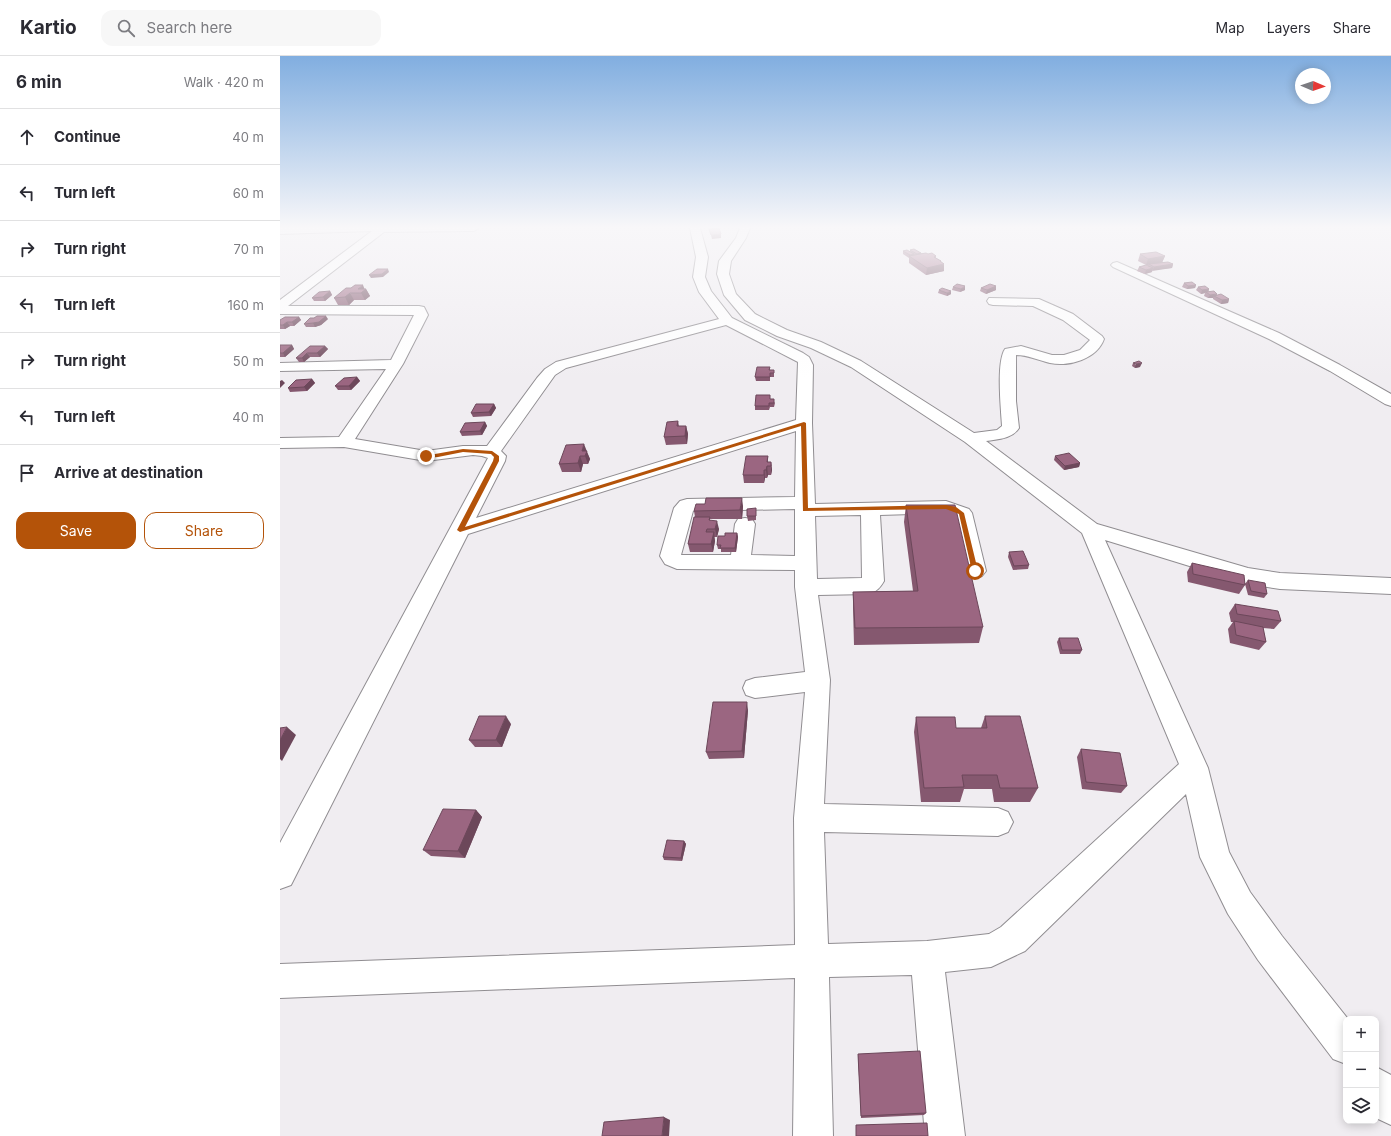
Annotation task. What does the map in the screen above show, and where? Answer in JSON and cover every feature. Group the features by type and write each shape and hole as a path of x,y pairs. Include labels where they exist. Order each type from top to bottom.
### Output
{"street":[{"path":"280,306 316,278"},
{"path":"700,278 705,292 727,321 804,360 806,365 804,423 806,575 818,680 809,818 812,961 813,1136"},
{"path":"724,278 730,295 750,317 782,333 816,345 856,364 970,438 1090,529 1248,576 1280,581 1391,586"},
{"path":"1147,278 1274,336 1335,368 1391,401"},
{"path":"970,438 1001,434 1011,428 1008,401 1008,358 1010,352 1017,350 1051,358 1073,358 1088,352 1096,344 1097,339 1068,317 1035,302 993,302"},
{"path":"280,310 419,310 421,314 396,364 344,442"},
{"path":"492,452 542,381 550,372 562,365 727,321"},
{"path":"280,367 396,364"},
{"path":"460,530 804,423"},
{"path":"280,443 344,442 426,456 438,456 463,450 492,452 497,456 496,461 280,874"},
{"path":"870,509 872,581 869,586 740,562 677,562 670,556 684,508 687,505 870,509 946,507 962,513 975,571"},
{"path":"740,562 745,524"},
{"path":"1090,529 1194,768 1215,857 1239,903 1270,948 1343,1042"},
{"path":"755,688 818,680"},
{"path":"280,981 927,958 991,950 1013,940 1194,768"},
{"path":"809,818 998,822"},
{"path":"927,958 944,1136"}],"building":[{"path":"1192,282 1196,285 1188,286 1184,283"},
{"path":"957,284 965,286 961,289 953,287"},
{"path":"990,284 996,286 987,290 981,288"},
{"path":"355,285 363,285 358,289 366,289 361,293 350,293 345,297 334,298 346,288 351,288"},
{"path":"1205,286 1209,289 1202,290 1198,287"},
{"path":"942,288 951,291 947,293 939,290"},
{"path":"330,291 323,297 312,298 319,292"},
{"path":"1214,291 1217,294 1210,295 1206,292"},
{"path":"1221,294 1229,299 1222,300 1214,296"},
{"path":"326,316 319,322 304,324 310,318"},
{"path":"285,317 299,317 292,322 287,322 280,325 280,320"},
{"path":"280,345 292,345 283,353 280,353"},
{"path":"310,346 325,346 317,353 307,353 302,358 296,358"},
{"path":"1139,361 1142,363 1133,363"},
{"path":"757,367 770,367 769,370 774,370 774,373 770,373 770,377 755,377"},
{"path":"357,377 349,386 335,386 344,378"},
{"path":"312,379 304,387 288,388 296,380"},
{"path":"756,395 770,395 770,399 774,399 774,403 769,403 769,406 755,406"},
{"path":"476,404 494,404 489,412 471,413"},
{"path":"678,421 677,426 686,426 685,436 664,437 667,422"},
{"path":"485,422 480,431 460,432 465,423"},
{"path":"584,444 582,451 587,451 585,456 580,456 578,463 559,464 566,445"},
{"path":"1069,453 1080,463 1065,466 1055,456"},
{"path":"746,456 768,456 767,462 771,462 771,466 767,466 766,470 764,470 764,475 743,475"},
{"path":"706,498 742,498 740,510 694,511 696,504 705,504"},
{"path":"906,505 955,505 983,627 855,628 853,592 918,591"},
{"path":"756,508 756,516 747,516 747,509"},
{"path":"694,517 710,517 709,520 717,521 715,529 707,529 706,532 714,532 711,544 688,544"},
{"path":"725,533 737,533 735,548 720,548 721,545 717,545 718,536 725,536"},
{"path":"1023,551 1029,565 1014,566 1009,552"},
{"path":"1192,563 1244,575 1245,585 1193,574"},
{"path":"1248,580 1265,583 1267,594 1251,591"},
{"path":"1235,604 1278,611 1281,621 1237,614"},
{"path":"1234,621 1263,627 1266,642 1236,635"},
{"path":"1059,638 1078,638 1082,650 1062,650"},
{"path":"713,702 747,702 742,751 706,752"},
{"path":"479,716 506,716 496,740 469,740"},
{"path":"985,716 1020,716 1038,788 1000,788 997,775 962,775 964,787 924,788 916,717 955,717 956,728 987,728"},
{"path":"287,727 280,740 280,728"},
{"path":"1081,749 1120,753 1127,786 1086,782"},
{"path":"443,809 476,810 458,851 423,850"},
{"path":"667,840 684,841 681,858 663,857"},
{"path":"920,1051 926,1113 861,1116 858,1054"},
{"path":"664,1117 662,1136 602,1136 604,1122"},
{"path":"927,1123 928,1136 856,1136 856,1125"}],"route":[{"path":"426,456 438,456 463,450 492,452 497,456 496,461 460,530 804,423 805,510 946,507 954,509 962,513 975,571"}]}
